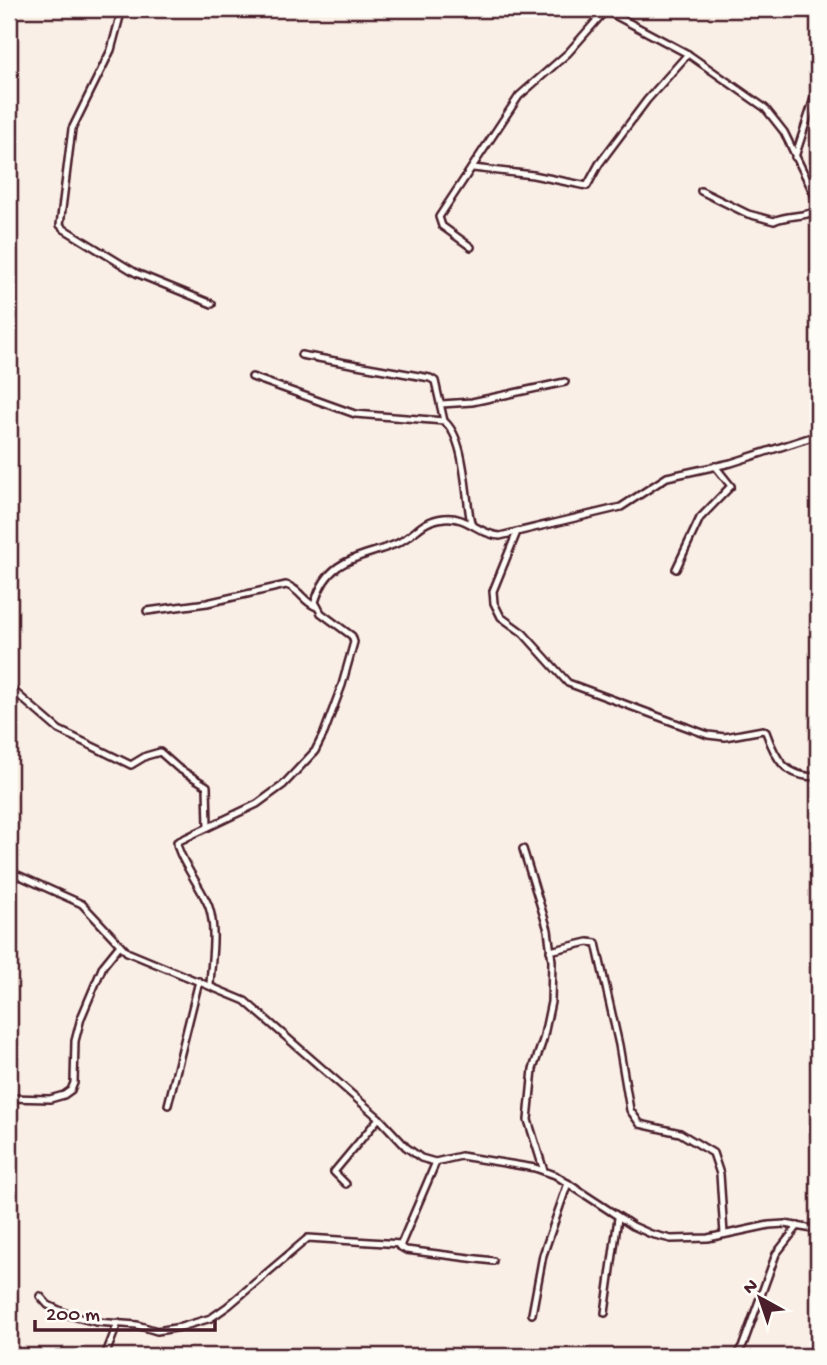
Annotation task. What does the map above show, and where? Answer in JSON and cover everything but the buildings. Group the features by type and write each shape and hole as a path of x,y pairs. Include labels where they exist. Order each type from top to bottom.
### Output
{"street":[{"path":"122,9 111,50 72,128 60,225 136,273 212,304"},
{"path":"471,247 442,226 439,217 519,96 568,52 604,10 688,54 765,108 784,132 818,202"},
{"path":"473,168 533,175 587,186 599,164 647,100 688,54"},
{"path":"795,157 818,86"},
{"path":"701,191 748,214 774,221 781,217 811,214 818,210"},
{"path":"301,355 435,381 444,421 455,434 460,452 471,523"},
{"path":"251,377 355,414 444,421"},
{"path":"441,404 471,402 565,382"},
{"path":"317,607 315,602 319,587 345,561 399,542 425,522 454,518 471,523 492,536 517,532 621,507 667,477 783,448 818,435"},
{"path":"676,569 700,518 731,486 715,466"},
{"path":"517,532 493,591 495,608 501,617 541,651 564,680 708,736 725,737 762,730 766,732 775,757 782,766 818,777"},
{"path":"147,611 207,603 286,585 293,587 309,605 317,607 352,636 354,642 324,733 315,751 283,785 257,804 181,839 176,846 210,909 210,985"},
{"path":"9,687 59,730 131,765 160,752 178,768 207,786 208,827"},
{"path":"523,849 542,908 553,981 543,1040 533,1069 528,1121 544,1171"},
{"path":"9,871 82,904 127,951 246,1001 380,1118 421,1158 436,1162 461,1156 544,1171 568,1183 618,1218 651,1234 671,1239 698,1239 769,1225 818,1230"},
{"path":"550,951 589,942 596,943 614,1021 630,1111 640,1124 680,1133 713,1153 720,1174 724,1234"},
{"path":"9,1098 50,1099 64,1096 71,1090 74,1083 75,1041 81,1018 103,966 120,945"},
{"path":"168,1105 199,981"},
{"path":"346,1184 334,1172 380,1118"},
{"path":"399,1245 436,1162"},
{"path":"532,1314 543,1255 568,1183"},
{"path":"605,1313 618,1218"},
{"path":"736,1356 747,1335 776,1254 798,1226"},
{"path":"40,1296 48,1305 72,1316 157,1331 211,1318 309,1238 399,1245 406,1250 492,1261"},
{"path":"105,1356 118,1323"}]}
